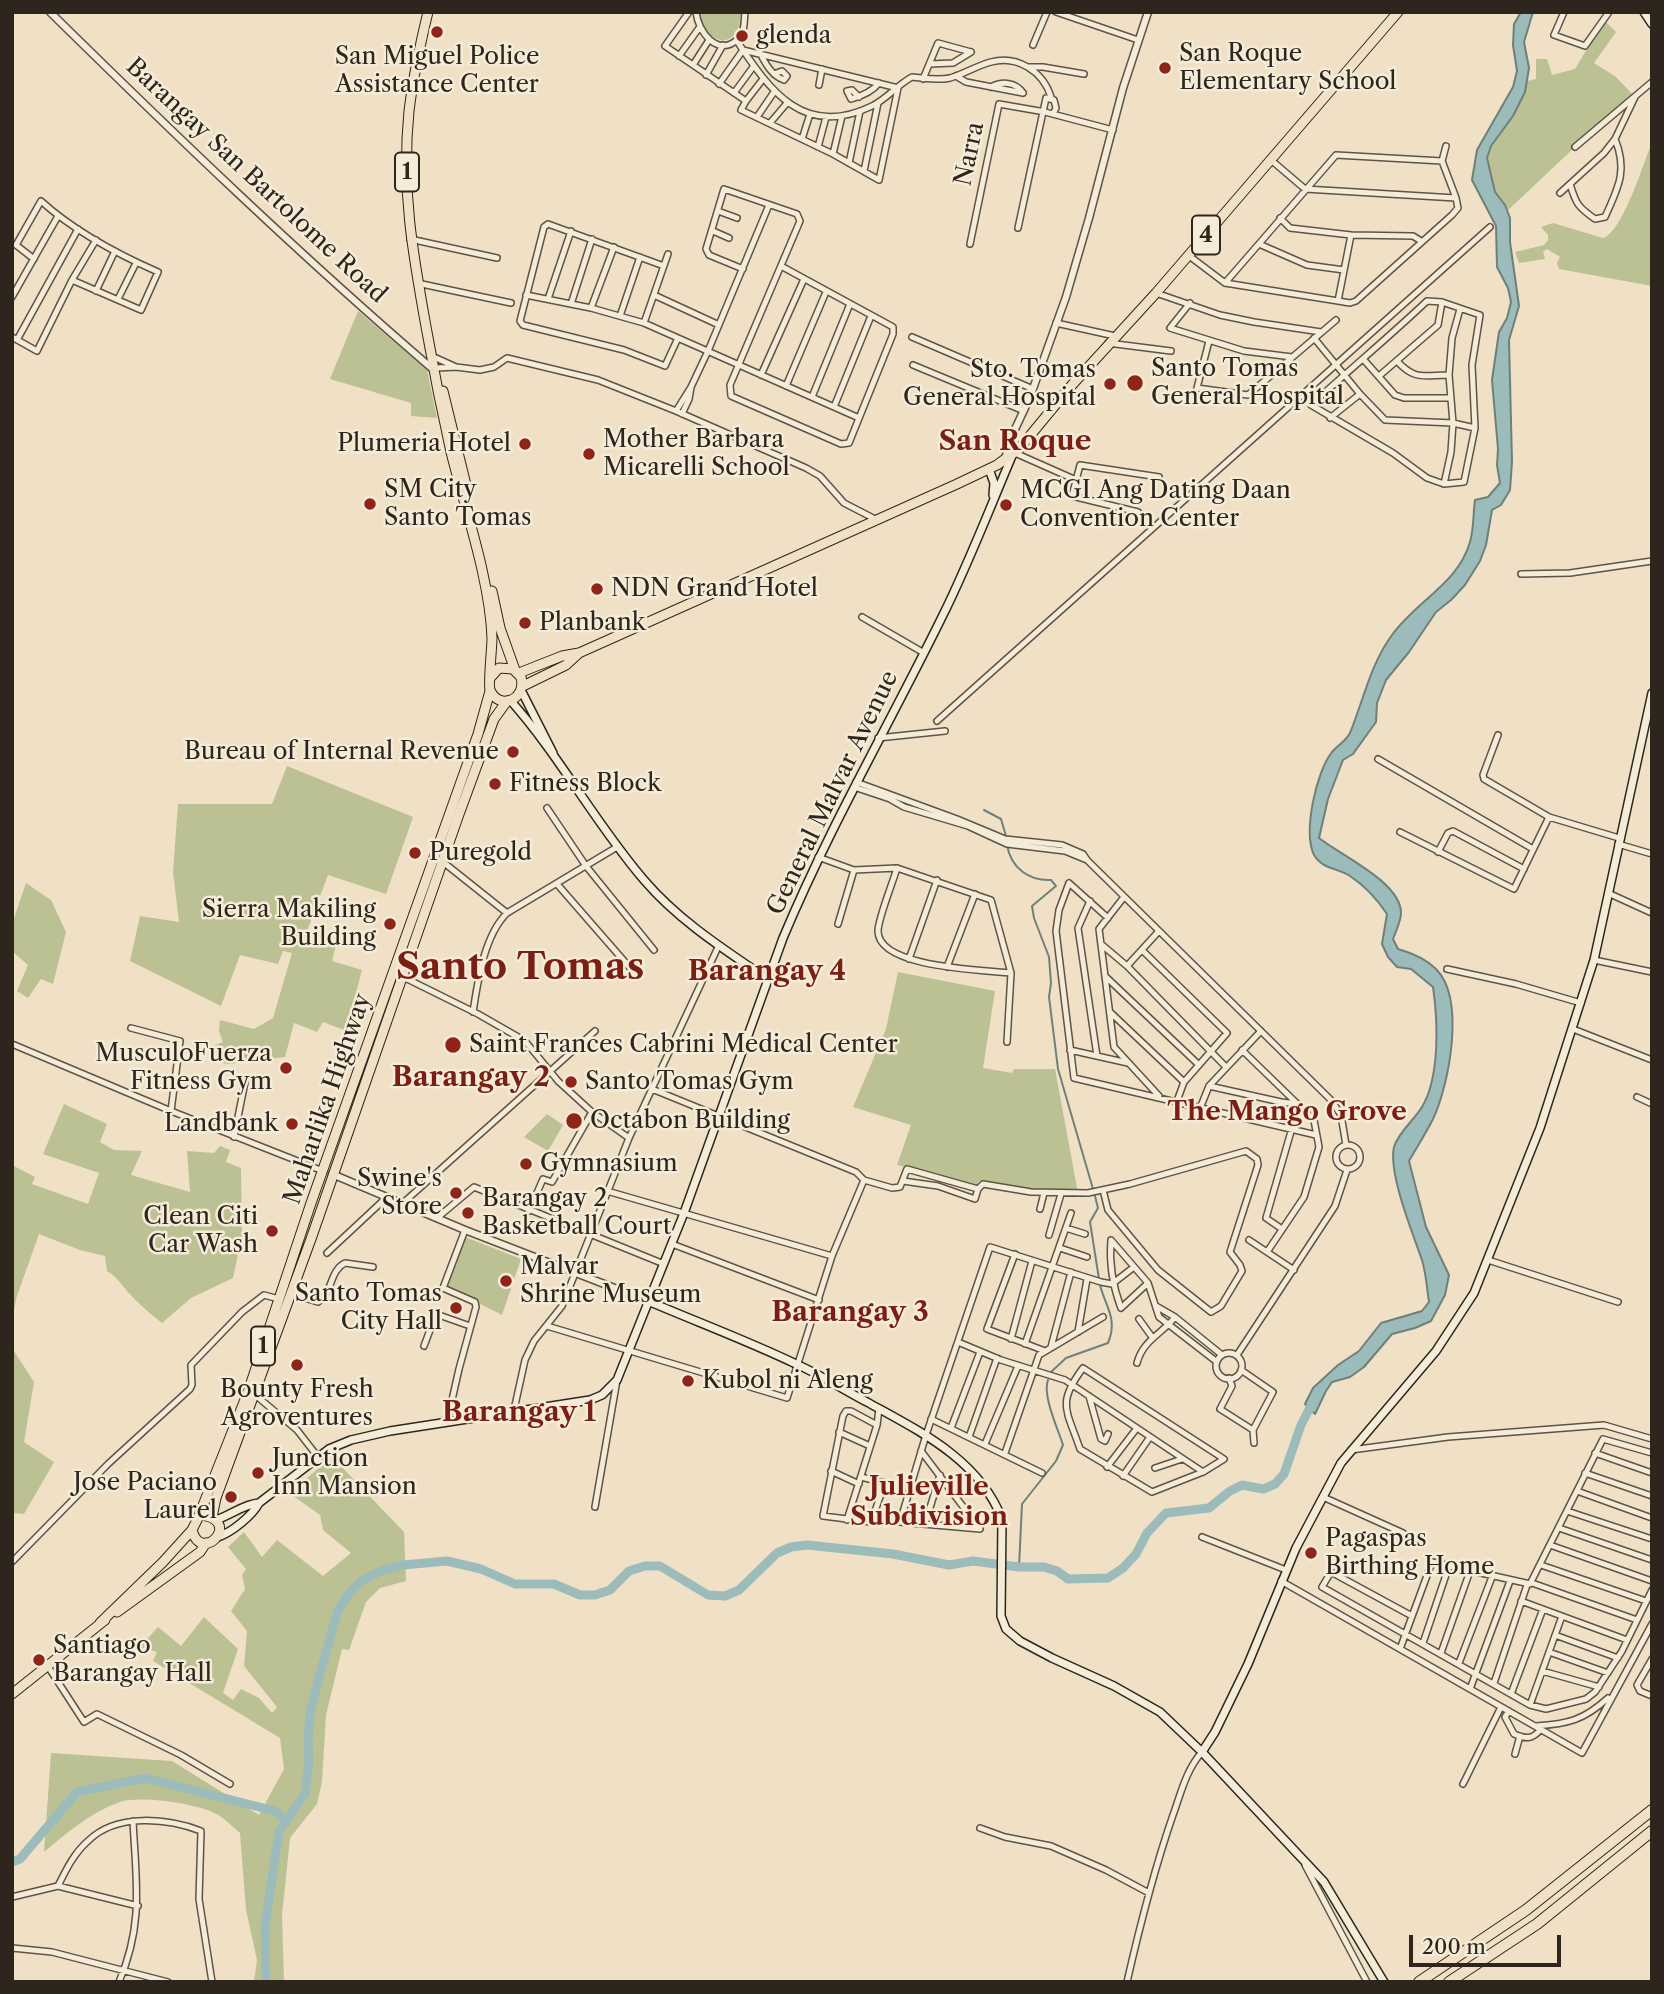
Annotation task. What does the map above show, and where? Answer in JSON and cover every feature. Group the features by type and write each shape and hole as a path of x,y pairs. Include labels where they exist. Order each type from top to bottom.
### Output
{"highway":[{"name":"1","path":"428,12 409,113 407,173 410,239 427,332 500,628 522,688 517,697 508,701"},
{"name":"4","path":"517,671 579,653 1011,457 1398,12"},
{"name":"1","path":"436,367 488,598 492,650 491,691"},
{"name":"4","path":"522,688 566,666 579,653"},
{"path":"490,678 495,671 502,668 517,671"},
{"path":"491,691 496,697 508,701"},
{"name":"Maharlika Highway","path":"198,1518 290,1294 333,1174 491,691"},
{"name":"Maharlika Highway","path":"214,1518 216,1498 323,1171 494,719 508,701"},
{"name":"1","path":"100,1623 163,1562 192,1530 198,1518"},
{"path":"198,1518 214,1518"},
{"name":"1","path":"12,1694 100,1623 152,1588 200,1552 206,1543 218,1537 219,1527 214,1518"},
{"path":"192,1530 197,1540 206,1543"},
{"path":"1419,1982 1526,1910 1652,1810"},
{"path":"1449,1982 1537,1924 1652,1830"}],"main road":[{"path":"1644,12 1652,24"},
{"name":"General Malvar Avenue","path":"617,1380 684,1213 783,938 818,857 944,614 1011,457"},
{"path":"989,469 994,483 993,499"},
{"path":"522,688 554,757"},
{"path":"1202,1752 1215,1732 1248,1664 1286,1570 1322,1497 1350,1450 1436,1351 1474,1293 1540,1128 1594,960 1652,693"},
{"path":"508,701 554,757 617,847 666,902 719,945 769,980"},
{"path":"648,1301 798,1364 926,1434 956,1457 973,1474 996,1505 1002,1519 1001,1616 1006,1629 1020,1641 1114,1686 1160,1712 1297,1850 1324,1882 1384,1982"},
{"path":"218,1537 227,1533 254,1511 259,1503 318,1457 351,1440 392,1430 590,1400 601,1395 617,1380"},
{"path":"214,1518 236,1513 248,1504 259,1503"}],"street":[{"name":"Barangay San Bartolome Road","path":"50,12 273,226 436,367"},
{"path":"689,12 665,46 746,101"},
{"path":"696,12 699,28 709,40 723,45 737,41 743,31 745,12"},
{"path":"1033,45 1046,12"},
{"path":"1055,12 1072,15 1138,40"},
{"path":"1076,480 1011,457 1010,440 1033,389 1079,254 1148,12"},
{"path":"1564,12 1554,34 1585,46 1609,12"},
{"path":"679,56 699,28"},
{"path":"692,65 709,40"},
{"path":"737,41 774,93 810,114 826,117 842,116 878,103 912,78 933,80 955,76 1004,60 1029,68 1043,67 1084,74"},
{"path":"923,79 938,43 971,52 953,63 930,64"},
{"path":"706,75 723,45"},
{"path":"743,50 898,88"},
{"path":"719,84 743,50"},
{"path":"760,53 774,74"},
{"path":"734,93 753,66"},
{"path":"1029,68 1044,83 1048,97 1055,103 1053,114"},
{"path":"819,85 822,69"},
{"path":"955,76 966,82 991,87 1023,93 1020,88 1009,83 999,83 991,87"},
{"path":"763,79 741,110 833,154 879,180 898,88"},
{"path":"1575,147 1652,82"},
{"path":"859,97 879,83"},
{"path":"757,117 774,93"},
{"path":"1017,228 1048,97"},
{"path":"1560,193 1604,153 1615,139 1635,97"},
{"path":"770,123 787,103"},
{"path":"864,172 878,103"},
{"name":"Narra","path":"970,244 999,104 1045,112 1113,130"},
{"path":"849,163 860,111"},
{"path":"802,139 810,114"},
{"path":"833,154 842,116"},
{"path":"818,147 826,117"},
{"path":"1570,184 1579,208 1595,219 1605,217 1620,184 1622,158 1615,139"},
{"path":"1188,255 1225,283 1350,303 1356,301 1458,208 1442,161 1446,146"},
{"path":"1225,283 1336,155 1442,161"},
{"path":"1271,160 1305,190 1456,198"},
{"path":"743,269 706,253 724,189 800,217 730,385 731,396 841,444 849,443 893,327 781,266"},
{"path":"34,259 16,245 41,201 58,216 96,240 158,272 141,310 72,280"},
{"path":"679,412 690,399 691,387 769,205"},
{"path":"718,211 737,219"},
{"path":"12,297 58,216"},
{"path":"1280,218 1290,228 1351,235 1413,236 1421,241"},
{"path":"664,266 552,224 544,227 520,321 523,325 624,350 665,366 678,338"},
{"path":"937,721 1490,227"},
{"path":"78,229 15,338 37,351 72,280 96,240"},
{"path":"548,299 571,231"},
{"path":"713,231 729,238"},
{"path":"1338,301 1351,235"},
{"path":"410,239 497,258"},
{"path":"571,304 592,239"},
{"path":"1259,244 1307,265 1344,270"},
{"path":"592,308 614,247"},
{"path":"96,291 115,251"},
{"path":"644,323 668,254"},
{"path":"620,316 640,257"},
{"path":"118,299 136,263"},
{"path":"761,375 804,279"},
{"path":"417,283 511,303"},
{"path":"786,386 826,292"},
{"path":"1156,293 1254,322 1321,331"},
{"path":"526,295 592,308 644,323 859,418"},
{"path":"654,295 719,325"},
{"path":"1427,301 1443,302 1480,315 1472,365 1475,428 1464,482 1444,484 1427,478 1393,453 1311,405 1427,301"},
{"path":"1379,376 1438,325 1443,302"},
{"path":"1189,303 1170,328 1244,351 1292,357"},
{"path":"812,397 850,304"},
{"path":"1444,484 1451,452 1453,423 1449,376 1460,309"},
{"path":"834,407 871,316"},
{"path":"1209,341 1197,388 1248,395 1336,320"},
{"path":"1056,323 1115,335"},
{"path":"1438,325 1455,328"},
{"path":"912,337 1033,389"},
{"path":"1314,338 1385,420 1453,423 1475,428"},
{"path":"1108,344 1171,351"},
{"path":"436,367 480,370 495,367 507,359 598,380 806,468 820,476 844,503 875,519"},
{"path":"1364,360 1395,395 1404,398 1450,398"},
{"path":"1397,361 1407,373 1449,376"},
{"path":"913,365 1024,411"},
{"path":"436,367 456,367"},
{"path":"1330,418 1360,394"},
{"path":"1138,512 1072,496 1080,465 1159,477"},
{"path":"1521,574 1570,573 1652,561"},
{"path":"862,617 924,653"},
{"path":"878,738 945,731"},
{"path":"1498,735 1483,775 1484,779 1549,817 1652,854"},
{"path":"1378,759 1534,849"},
{"path":"855,784 904,807 968,827 1007,845 1065,851 1087,860 1332,1101 1340,1115 1346,1145"},
{"path":"547,808 586,866 654,950"},
{"path":"1400,832 1514,889 1549,817"},
{"path":"1438,852 1448,832 1453,831 1524,869"},
{"path":"473,1012 483,960 500,920 507,913 617,847"},
{"path":"818,857 854,870 897,868 991,901 1011,973 1007,1042"},
{"path":"442,861 507,913"},
{"path":"897,868 878,932 882,945 896,955 909,959 947,967 1011,973"},
{"path":"838,924 854,870"},
{"path":"909,959 937,880"},
{"path":"1108,918 1069,883 1059,910 1056,932 1074,1077 1316,1135"},
{"path":"557,884 631,969"},
{"path":"1608,893 1652,913"},
{"path":"947,967 975,894"},
{"path":"1124,897 1099,929 1114,1047 1159,1096"},
{"path":"1090,901 1078,928 1097,1056"},
{"path":"1128,966 1159,932"},
{"path":"1101,944 1128,966 1226,1066"},
{"path":"556,1328 589,1235 629,1138 719,945"},
{"path":"1142,950 1227,1034 1184,1082 1177,1101"},
{"path":"1594,960 1652,972"},
{"path":"1447,969 1516,984 1581,1003"},
{"path":"398,973 525,1041 549,1073 592,1112 629,1138"},
{"path":"1105,976 1199,1065"},
{"path":"1110,1011 1184,1082"},
{"path":"131,1028 180,1041 171,1111"},
{"path":"1573,1029 1652,1059"},
{"path":"403,1203 595,1031"},
{"path":"1201,1106 1209,1086 1261,1031"},
{"path":"12,1044 234,1137 648,1301"},
{"path":"1070,1050 1128,1063"},
{"path":"1242,1050 1314,1120 1319,1147 1304,1197 1267,1252"},
{"path":"1113,1059 1119,1052"},
{"path":"234,1137 245,1082"},
{"path":"1209,1086 1298,1104"},
{"path":"652,1090 856,1172 864,1180 892,1188 900,1187 907,1169 978,1189"},
{"path":"1637,1097 1652,1104"},
{"path":"529,1211 543,1179 552,1182 592,1112"},
{"path":"1282,1229 1266,1218 1292,1128"},
{"path":"1237,1355 1335,1206 1347,1170 1359,1164 1360,1155 1355,1147 1346,1145 1338,1150 1336,1160 1338,1165 1347,1170"},
{"path":"903,1181 938,1186 975,1199 978,1189 984,1184 1044,1193 1088,1193 1246,1151 1251,1152 1258,1165 1230,1252 1242,1271 1221,1306 1211,1311 1160,1272 1108,1210 1103,1190"},
{"path":"547,1326 787,1398 832,1255 864,1180"},
{"path":"437,1218 474,1187 664,1264"},
{"path":"607,1191 832,1255"},
{"path":"1040,1209 1044,1193"},
{"path":"1049,1235 1061,1194"},
{"path":"327,1253 387,1197"},
{"path":"1026,1343 1071,1213"},
{"path":"1066,1228 1085,1234"},
{"path":"447,1423 476,1307 474,1302 443,1288 465,1230"},
{"path":"1148,1283 1121,1308 1112,1283 1109,1259 1111,1240 1148,1283 1159,1317 1217,1362"},
{"path":"1249,1240 1294,1270"},
{"path":"672,1244 819,1300"},
{"path":"921,1451 980,1529 900,1522 926,1434 990,1247 1098,1282 1112,1283 1134,1267"},
{"path":"1060,1248 1087,1257"},
{"path":"1015,1254 987,1329 1048,1349"},
{"path":"1488,1260 1618,1302"},
{"path":"1011,1339 1032,1261"},
{"path":"290,1294 318,1302 324,1298 341,1264 345,1262 373,1267"},
{"path":"1048,1349 1071,1272"},
{"path":"1078,1332 1087,1279"},
{"path":"12,1562 108,1464 190,1389 191,1365 242,1312 264,1295 279,1299"},
{"path":"514,1410 525,1360 534,1341 562,1306"},
{"path":"1156,1306 1175,1317 1222,1355"},
{"path":"424,1346 436,1314 470,1326"},
{"path":"1005,1453 1039,1355 1103,1317"},
{"path":"1138,1363 1142,1349 1175,1317"},
{"path":"1139,1319 1152,1337"},
{"path":"958,1342 1071,1384 1203,1472"},
{"path":"951,1428 980,1352"},
{"path":"1229,1378 1236,1377 1242,1364 1237,1355 1228,1353 1222,1355 1217,1362 1218,1372 1229,1378 1233,1385 1220,1409 1253,1430"},
{"path":"969,1437 997,1358"},
{"path":"985,1444 1018,1366"},
{"path":"1083,1368 1224,1459 1203,1472 1152,1492 1080,1449 1065,1402 1071,1384 1083,1368"},
{"path":"1241,1370 1273,1392 1253,1430 1254,1443"},
{"path":"595,1507 617,1380"},
{"path":"251,1393 297,1430 318,1457"},
{"path":"1088,1396 1101,1439 1105,1441 1108,1434"},
{"path":"847,1520 877,1425 879,1409"},
{"path":"861,1477 885,1483 871,1522 823,1516 839,1432 846,1411 877,1425"},
{"path":"931,1419 1042,1473"},
{"path":"1350,1450 1448,1437 1604,1425 1652,1439"},
{"path":"1107,1466 1137,1428"},
{"path":"839,1432 870,1447"},
{"path":"1123,1476 1150,1437"},
{"path":"1494,1683 1521,1601 1603,1439 1652,1453"},
{"path":"1595,1453 1652,1472"},
{"path":"1156,1468 1182,1459"},
{"path":"831,1471 859,1484"},
{"path":"1585,1473 1652,1496"},
{"path":"925,1524 940,1475"},
{"path":"1577,1491 1652,1518"},
{"path":"1322,1497 1403,1533"},
{"path":"1567,1511 1652,1539"},
{"path":"1559,1528 1652,1560"},
{"path":"1202,1536 1286,1570"},
{"path":"1550,1545 1652,1581"},
{"path":"1400,1649 1432,1562 1529,1584 1637,1619"},
{"path":"1423,1643 1449,1566"},
{"path":"1541,1566 1646,1601"},
{"path":"1441,1653 1470,1571"},
{"path":"1412,1616 1331,1572 1322,1587 1540,1709 1586,1699 1599,1687 1618,1658 1652,1590"},
{"path":"1459,1663 1492,1577"},
{"path":"1282,1581 1582,1753 1652,1624"},
{"path":"1470,1689 1478,1674 1510,1581"},
{"path":"1521,1601 1627,1640"},
{"path":"1511,1693 1543,1609"},
{"path":"1530,1705 1562,1616"},
{"path":"1555,1635 1618,1658"},
{"path":"1549,1652 1608,1673"},
{"path":"1652,1659 1649,1672 1637,1687 1652,1696"},
{"path":"46,1665 84,1722 97,1714 181,1755 230,1784"},
{"path":"1542,1671 1599,1687"},
{"path":"1538,1728 1565,1724 1592,1713 1612,1694"},
{"path":"1463,1784 1501,1707"},
{"path":"1509,1711 1505,1717 1514,1734 1526,1739 1535,1736 1538,1728"},
{"path":"1493,1724 1507,1724"},
{"path":"1515,1754 1520,1736"},
{"path":"1127,1982 1149,1893 1191,1764 1202,1752"},
{"path":"119,1982 136,1933 138,1906 133,1821"},
{"path":"58,1886 66,1868 88,1840 104,1828 133,1821 163,1821 201,1831 199,1899 212,1982"},
{"path":"981,1828 1005,1838 1051,1846 1106,1870 1149,1893"},
{"path":"1297,1850 1367,1982"},
{"path":"12,1897 58,1886 138,1906"},
{"path":"12,1948 52,1952 168,1982"}],"green space":[{"path":"699,12 741,12 735,34 729,39 715,38 703,24"},
{"path":"1604,20 1616,32 1594,63 1616,77 1635,97 1575,147 1504,214 1505,206 1492,185 1488,168 1489,153 1522,99 1527,81 1536,79 1536,59 1547,59 1552,75 1575,69"},
{"path":"1652,143 1652,286 1559,269 1557,263 1560,257 1547,249 1543,252 1545,259 1519,263 1515,252 1544,245 1548,235 1541,227 1553,223 1603,238 1610,233 1632,196"},
{"path":"358,311 427,370 437,418 411,416 411,403 330,379"},
{"path":"287,766 413,817 386,894 328,875 306,934 336,945 332,961 362,970 351,1012 359,1018 352,1033 323,1022 317,1032 294,1023 285,1057 229,1064 216,1062 211,1047 223,1042 219,1031 220,1020 254,1029 273,1018 292,953 283,951 278,964 240,955 221,1006 130,961 140,916 179,922 173,872 178,804 272,804"},
{"path":"26,883 51,900 66,932 53,984 41,979 28,998 17,991 28,965 12,951 12,924"},
{"path":"898,972 995,991 983,1068 1012,1073 1014,1069 1055,1069 1078,1193 1043,1193 979,1181 975,1190 944,1177 897,1165 911,1125 853,1107 886,1029"},
{"path":"64,1104 107,1124 100,1142 114,1150 142,1151 131,1175 190,1192 187,1151 214,1153 220,1146 230,1150 226,1162 241,1168 242,1235 233,1278 191,1298 162,1323 107,1271 105,1256 80,1250 39,1234 12,1318 12,1165 35,1177 32,1184 88,1204 99,1173 43,1154"},
{"path":"547,1114 563,1125 548,1151 524,1137"},
{"path":"465,1237 521,1259 502,1315 445,1286"},
{"path":"12,1348 34,1382 24,1442 54,1462 24,1514 12,1513"},
{"path":"334,1459 404,1532 406,1581 380,1588 366,1602 349,1650 342,1649 326,1715 322,1782 317,1804 290,1838 282,1915 284,1982 254,1982 257,1960 246,1910 240,1833 220,1816 200,1808 156,1800 130,1800 109,1806 89,1817 44,1852 51,1753 172,1761 259,1815 284,1769 280,1738 153,1661 157,1652 140,1647 158,1627 181,1646 204,1617 238,1649 223,1693 233,1700 241,1689 259,1698 272,1713 277,1707 244,1666 247,1631 231,1611 245,1589 242,1575 246,1569 228,1547 244,1532 262,1557 277,1540 323,1576 351,1553 323,1530 320,1515 289,1493 326,1462"}],"water":[{"path":"1521,12 1533,12 1524,42 1529,68 1525,92 1513,116 1491,146 1487,158 1495,192 1505,205 1510,218 1510,242 1519,306 1509,340 1512,462 1510,490 1501,505 1492,510 1486,545 1480,561 1465,585 1436,612 1386,680 1377,703 1376,722 1353,754 1343,760 1328,799 1319,838 1368,870 1391,891 1401,913 1393,939 1398,949 1427,962 1436,969 1445,983 1452,1021 1449,1065 1433,1119 1409,1161 1426,1227 1449,1275 1445,1295 1431,1321 1392,1334 1364,1367 1350,1377 1332,1382 1315,1414 1305,1404 1313,1388 1338,1365 1359,1351 1381,1323 1422,1311 1429,1302 1423,1265 1402,1204 1393,1158 1396,1142 1422,1107 1432,1080 1436,1048 1433,987 1411,969 1397,967 1388,957 1382,944 1387,914 1361,884 1317,860 1311,845 1310,832 1313,802 1321,773 1332,752 1350,733 1373,670 1385,646 1402,623 1456,569 1470,542 1475,500 1488,497 1500,483 1492,380 1499,332 1507,318 1511,302 1508,288 1497,267 1496,226 1472,180 1477,150 1513,87 1517,71 1513,45 1514,24"}],"waterway":[{"path":"984,810 1001,819 1006,836"},
{"path":"1007,845 1012,860 1022,871 1035,878 1051,880 1056,886 1032,906 1049,957 1049,997 1058,1069 1093,1189"},
{"path":"1095,1196 1098,1208 1090,1222 1099,1279"},
{"path":"1051,1372 1066,1358 1108,1343 1112,1327 1100,1285"},
{"path":"1019,1567 1022,1504 1056,1461 1063,1445 1049,1403 1048,1380"},
{"path":"266,1982 265,1926 279,1831 305,1794 310,1713 319,1677 338,1610 360,1582 380,1571 403,1565 447,1561 481,1569 515,1584 554,1584 580,1595 595,1595 610,1590 629,1571 645,1566 660,1566 708,1595 725,1596 739,1590 777,1553 791,1547 807,1545 893,1554 949,1565 973,1561 1019,1567 1044,1567 1057,1571 1068,1579 1108,1578 1123,1568 1136,1554 1147,1533 1166,1513 1209,1508 1242,1485 1263,1489 1275,1484 1284,1474 1301,1425 1314,1400"},
{"path":"12,1862 20,1859 77,1792 145,1778 275,1811 287,1821"}],"place":[{"name":"San Miguel Police Assistance Center","path":"437,32"},
{"name":"glenda","path":"742,36"},
{"name":"San Roque Elementary School","path":"1165,68"},
{"name":"Santo Tomas General Hospital","path":"1135,383"},
{"name":"Sto. Tomas General Hospital","path":"1110,384"},
{"name":"Plumeria Hotel","path":"525,444"},
{"name":"Mother Barbara Micarelli School","path":"589,454"},
{"name":"SM City Santo Tomas","path":"370,504"},
{"name":"MCGI Ang Dating Daan Convention Center","path":"1006,505"},
{"name":"NDN Grand Hotel","path":"597,589"},
{"name":"Planbank","path":"525,623"},
{"name":"Bureau of Internal Revenue","path":"513,752"},
{"name":"Fitness Block","path":"495,784"},
{"name":"Puregold","path":"415,853"},
{"name":"Sierra Makiling Building","path":"390,924"},
{"name":"Saint Frances Cabrini Medical Center","path":"453,1045"},
{"name":"MusculoFuerza Fitness Gym","path":"286,1068"},
{"name":"Santo Tomas Gym","path":"571,1082"},
{"name":"Octabon Building","path":"574,1121"},
{"name":"Landbank","path":"292,1124"},
{"name":"Gymnasium","path":"526,1164"},
{"name":"Swine's Store","path":"456,1193"},
{"name":"Barangay 2 Basketball Court","path":"468,1213"},
{"name":"Clean Citi Car Wash","path":"272,1231"},
{"name":"Malvar Shrine Museum","path":"506,1281"},
{"name":"Santo Tomas City Hall","path":"456,1308"},
{"name":"Bounty Fresh Agroventures","path":"297,1365"},
{"name":"Kubol ni Aleng","path":"688,1381"},
{"name":"Junction Inn Mansion","path":"258,1473"},
{"name":"Jose Paciano Laurel","path":"231,1497"},
{"name":"Pagaspas Birthing Home","path":"1311,1553"},
{"name":"Santiago Barangay Hall","path":"39,1660"}],"district":[{"name":"San Roque","path":"1015,442"},
{"name":"Santo Tomas","path":"520,968"},
{"name":"Barangay 4","path":"767,972"},
{"name":"Barangay 2","path":"471,1078"},
{"name":"The Mango Grove","path":"1287,1112"},
{"name":"Barangay 3","path":"850,1313"},
{"name":"Barangay 1","path":"519,1413"},
{"name":"Julieville Subdivision","path":"929,1502"}]}
